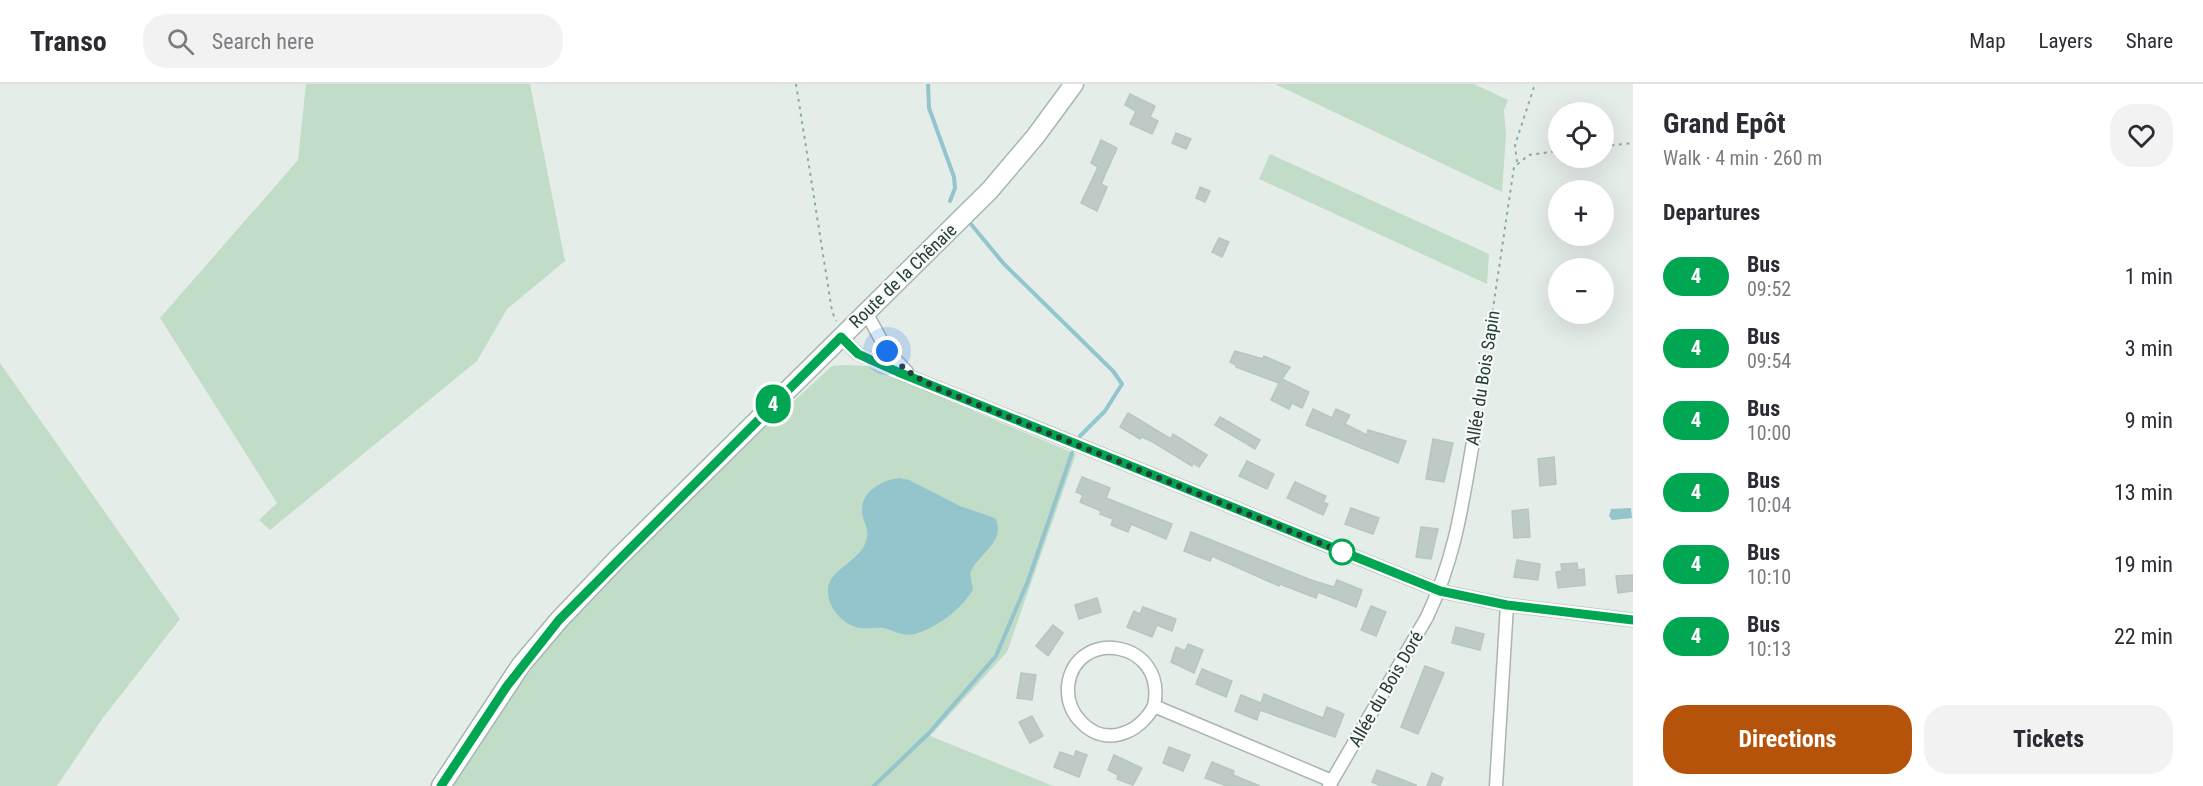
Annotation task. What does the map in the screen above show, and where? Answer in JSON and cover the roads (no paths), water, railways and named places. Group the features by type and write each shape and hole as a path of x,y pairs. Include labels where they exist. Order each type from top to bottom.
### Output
{"main road":[{"name":"Route de la Chênaie","path":"441,786 507,686 559,620 990,190 1035,137 1074,84"}],"street":[{"path":"866,312 887,351 915,378"},
{"path":"843,335 858,354 1440,591 1507,605 1633,620"},
{"name":"Allée du Bois Sapin","path":"1440,591 1451,561 1473,442"},
{"name":"Allée du Bois Doré","path":"1331,784 1440,591"},
{"path":"1496,786 1507,605"},
{"path":"1109,647 1122,648 1138,655 1148,665 1156,684 1154,706 1148,718 1130,732 1103,735 1084,726 1075,716 1070,704 1069,681 1075,666 1088,654 1109,647"},
{"path":"1154,706 1331,784"}],"water":[{"path":"899,478 909,480 960,506 995,518 998,525 996,538 970,573 973,590 968,597 940,622 911,635 884,628 855,627 838,615 828,597 830,582 834,575 865,545 867,533 862,511 865,498 880,484"},
{"path":"1631,508 1632,518 1612,520 1609,516 1611,509"}],"waterway":[{"path":"928,84 929,108 954,177 955,188 950,201"},
{"path":"970,223 1004,264 1113,371 1122,384 1105,411 1080,436"},
{"path":"874,786 929,733 996,656 1028,581 1072,453"}]}
